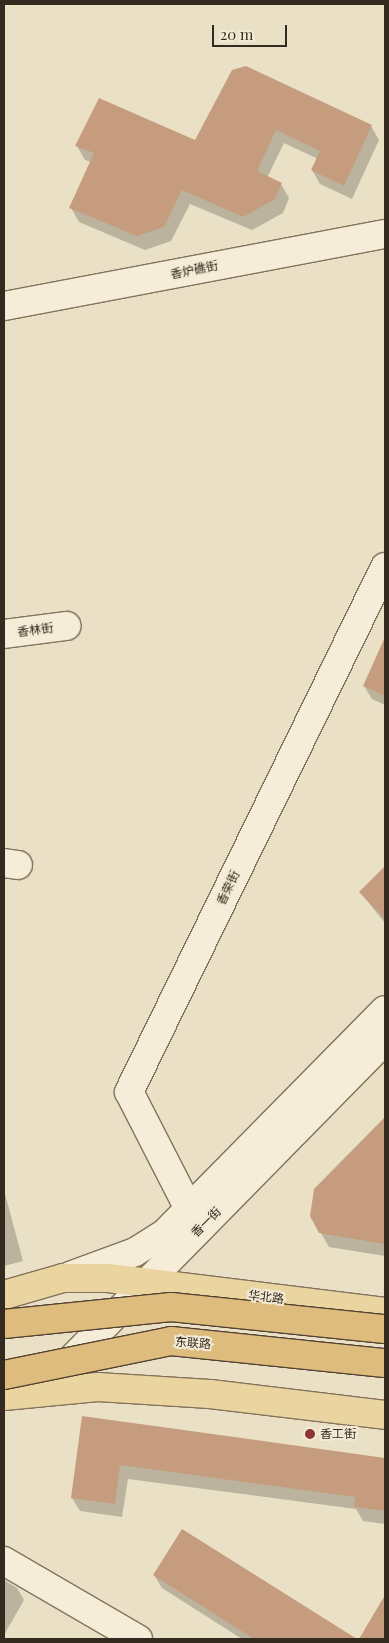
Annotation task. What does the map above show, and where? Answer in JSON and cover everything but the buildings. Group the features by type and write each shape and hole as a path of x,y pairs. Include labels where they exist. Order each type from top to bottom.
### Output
{"highway":[{"path":"4,1324 171,1307 385,1330"},
{"name":"东联路","path":"9,1388 171,1341 385,1363"}],"main road":[{"name":"华北路","path":"4,1295 63,1278 146,1282 385,1312"},
{"path":"9,1388 98,1387 210,1394 385,1415"}],"street":[{"name":"香炉礁街","path":"4,306 385,234"},
{"name":"香荣街","path":"189,1209 129,1092 385,567"},
{"name":"香林街","path":"4,634 66,626"},
{"name":"香一街","path":"63,1278 135,1252 165,1233 385,1010"},
{"name":"香一街","path":"9,1388 56,1375 385,1040"},
{"path":"4,1561 138,1639"}],"place":[{"name":"香工街","path":"310,1434"}]}
